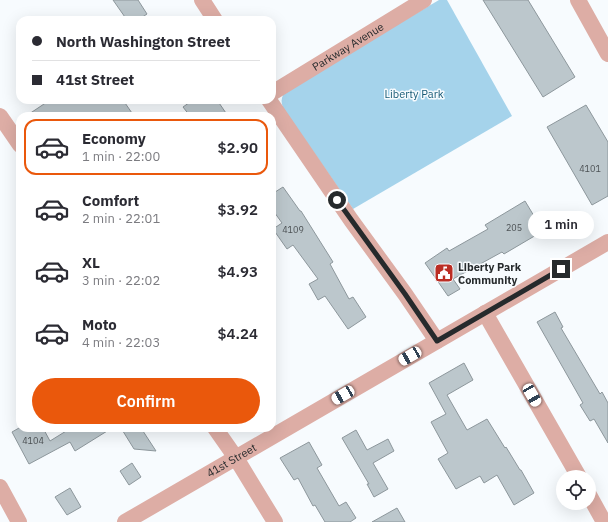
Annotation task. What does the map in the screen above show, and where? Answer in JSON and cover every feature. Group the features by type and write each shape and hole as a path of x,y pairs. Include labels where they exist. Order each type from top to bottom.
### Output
{"street":[{"path":"202,0 212,16"},
{"name":"Parkway Avenue","path":"276,90 424,0"},
{"path":"578,0 608,54"},
{"path":"272,104 351,220 437,341"},
{"path":"0,116 16,139"},
{"name":"41st Street","path":"125,522 608,242"},
{"path":"486,313 574,470"},
{"path":"218,432 236,458 275,522"},
{"path":"0,487 19,522"},
{"path":"596,508 604,522"}],"green space":[{"name":"Liberty Park","path":"439,0 447,0 512,116 353,209 283,108 282,97 288,89"}],"building":[{"path":"113,0 138,0 147,14 144,16 124,16"},
{"path":"483,0 528,0 575,77 543,97"},
{"path":"44,104 126,104 131,112 32,112"},
{"path":"187,104 220,104 225,112 187,112 183,107"},
{"path":"586,105 608,142 608,196 592,205 547,127"},
{"path":"283,187 301,211 333,262 330,264 349,299 353,297 366,317 348,329 325,296 318,300 309,284 318,279 293,245 287,249 276,233 276,227 282,223 276,215 276,191"},
{"path":"525,201 543,231 504,254 502,252 453,279 460,289 448,296 425,263 447,248 449,251 488,229 485,225"},
{"path":"555,312 563,327 561,328 600,394 602,392 608,403 608,443 594,419 590,421 580,405 583,403 537,322"},
{"path":"464,363 473,380 447,395 467,430 487,419 521,470 534,493 514,505 497,475 484,483 480,476 456,489 438,459 448,453 431,422 446,414 429,383"},
{"path":"16,430 16,432 45,432 50,441 65,432 106,432 75,451 70,442 29,464 12,432"},
{"path":"356,430 367,450 388,439 394,451 373,463 388,489 374,497 367,484 369,484 342,438"},
{"path":"123,432 144,432 156,451 134,449"},
{"path":"309,442 322,465 317,468 339,506 346,502 356,518 350,522 325,522 315,505 313,506 298,478 294,480 280,458"},
{"path":"132,463 141,477 129,485 120,471"},
{"path":"70,488 81,507 67,515 55,497"},
{"path":"397,508 405,522 372,522"}],"place":[{"name":"Liberty Park Community","path":"444,273"}],"route":[{"path":"337,200 437,341 561,269"}]}
